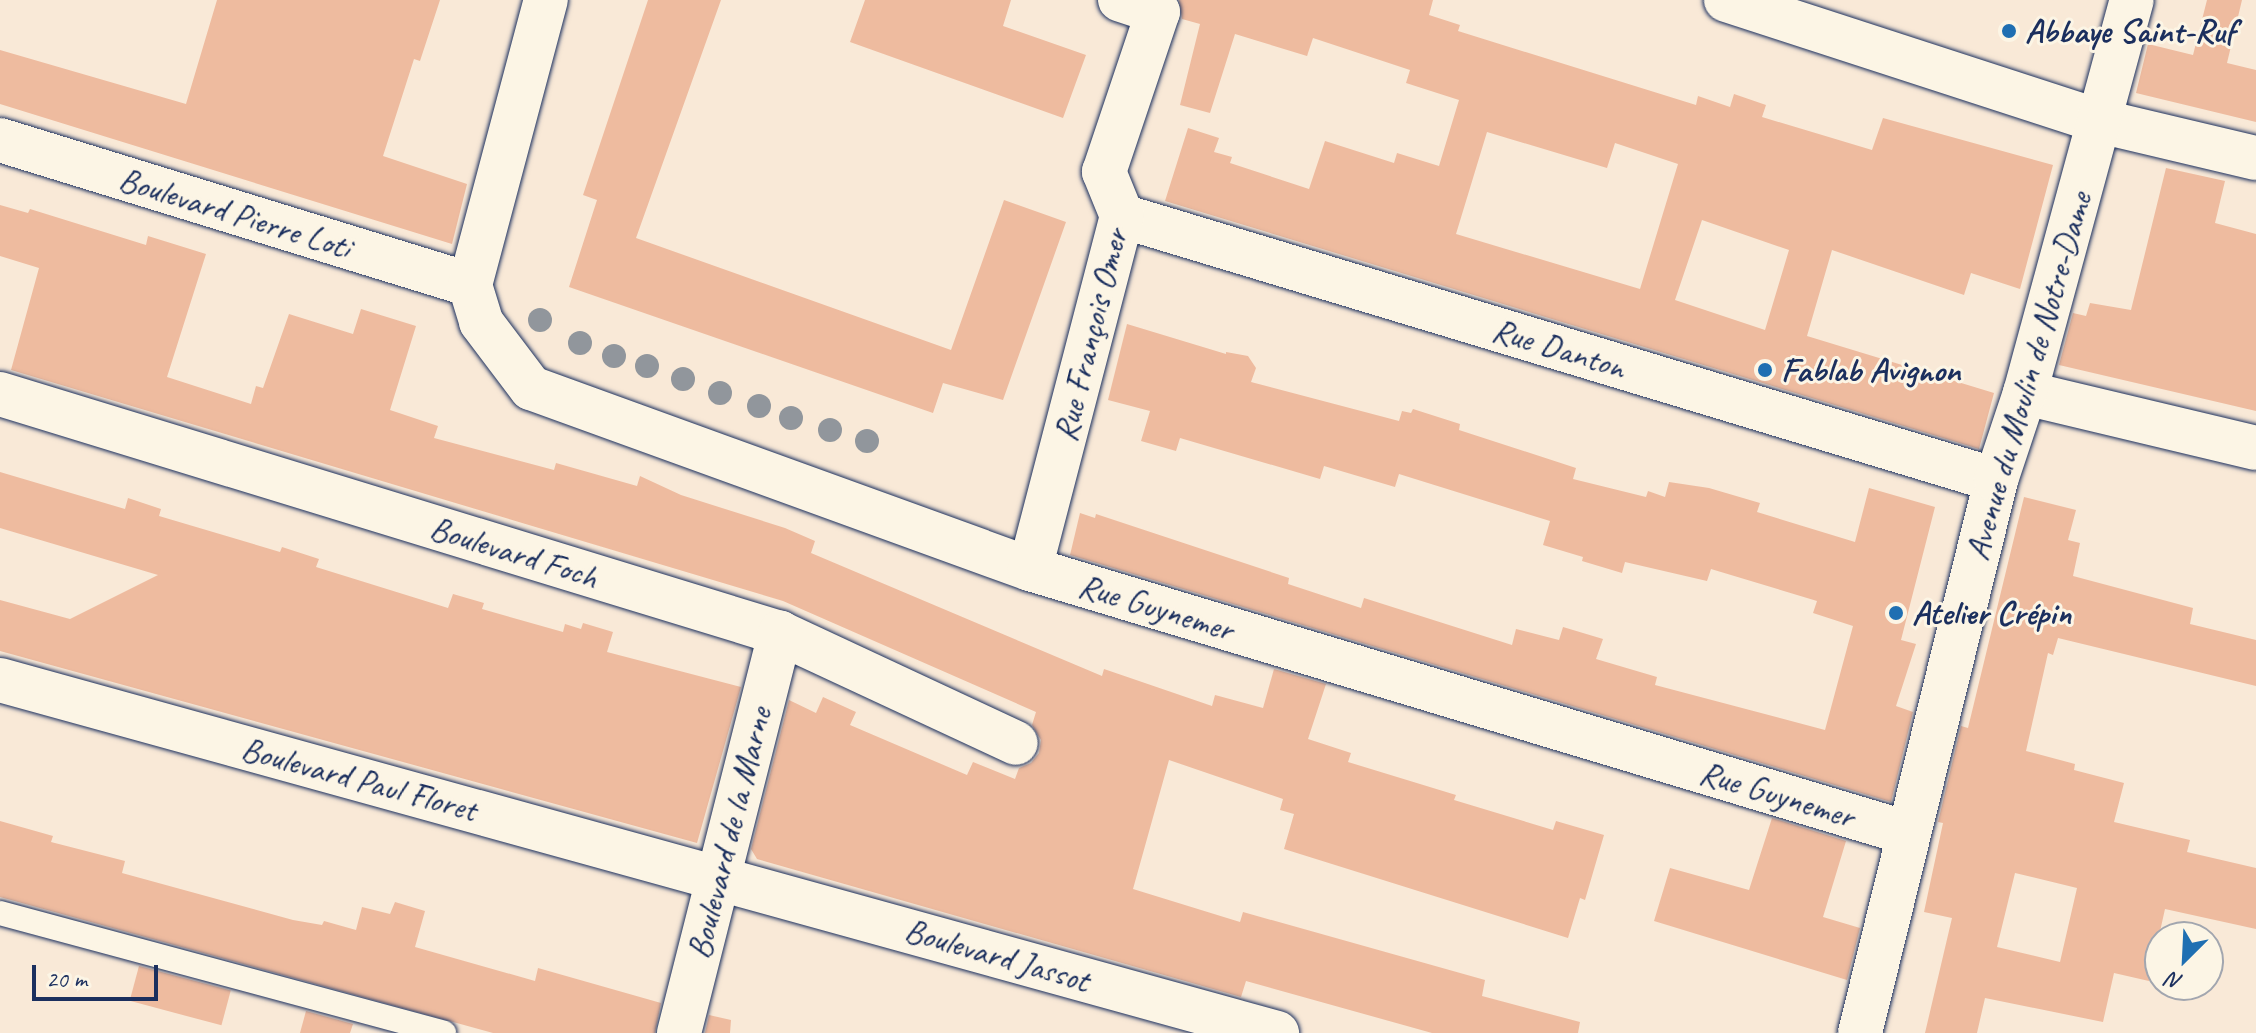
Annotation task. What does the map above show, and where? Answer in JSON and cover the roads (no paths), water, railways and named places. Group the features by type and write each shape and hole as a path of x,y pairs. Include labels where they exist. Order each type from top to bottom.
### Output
{"street":[{"path":"470,285 546,0"},
{"path":"1726,0 2099,121 2256,158"},
{"name":"Avenue du Moulin de Notre-Dame","path":"1860,1033 1996,480 2025,393 2132,0"},
{"name":"Rue François Omer","path":"1030,569 1122,216 1104,172 1139,6"},
{"name":"Boulevard Pierre Loti","path":"0,140 470,285"},
{"name":"Rue Danton","path":"1122,216 1996,480"},
{"name":"Rue Guynemer","path":"470,285 481,322 531,388 1030,569 1907,833"},
{"path":"2025,393 2256,448"},
{"name":"Boulevard Foch","path":"0,394 780,633 1016,743"},
{"name":"Boulevard de la Marne","path":"679,1033 780,633"},
{"name":"Boulevard Paul Floret","path":"0,680 718,878"},
{"name":"Boulevard Jassot","path":"718,878 1277,1033"}],"lane":[{"path":"0,913 444,1033"}],"place":[{"name":"Abbaye Saint-Ruf","path":"2009,31"},
{"name":"Fablab Avignon","path":"1765,370"},
{"name":"Atelier Crépin","path":"1896,613"}]}
